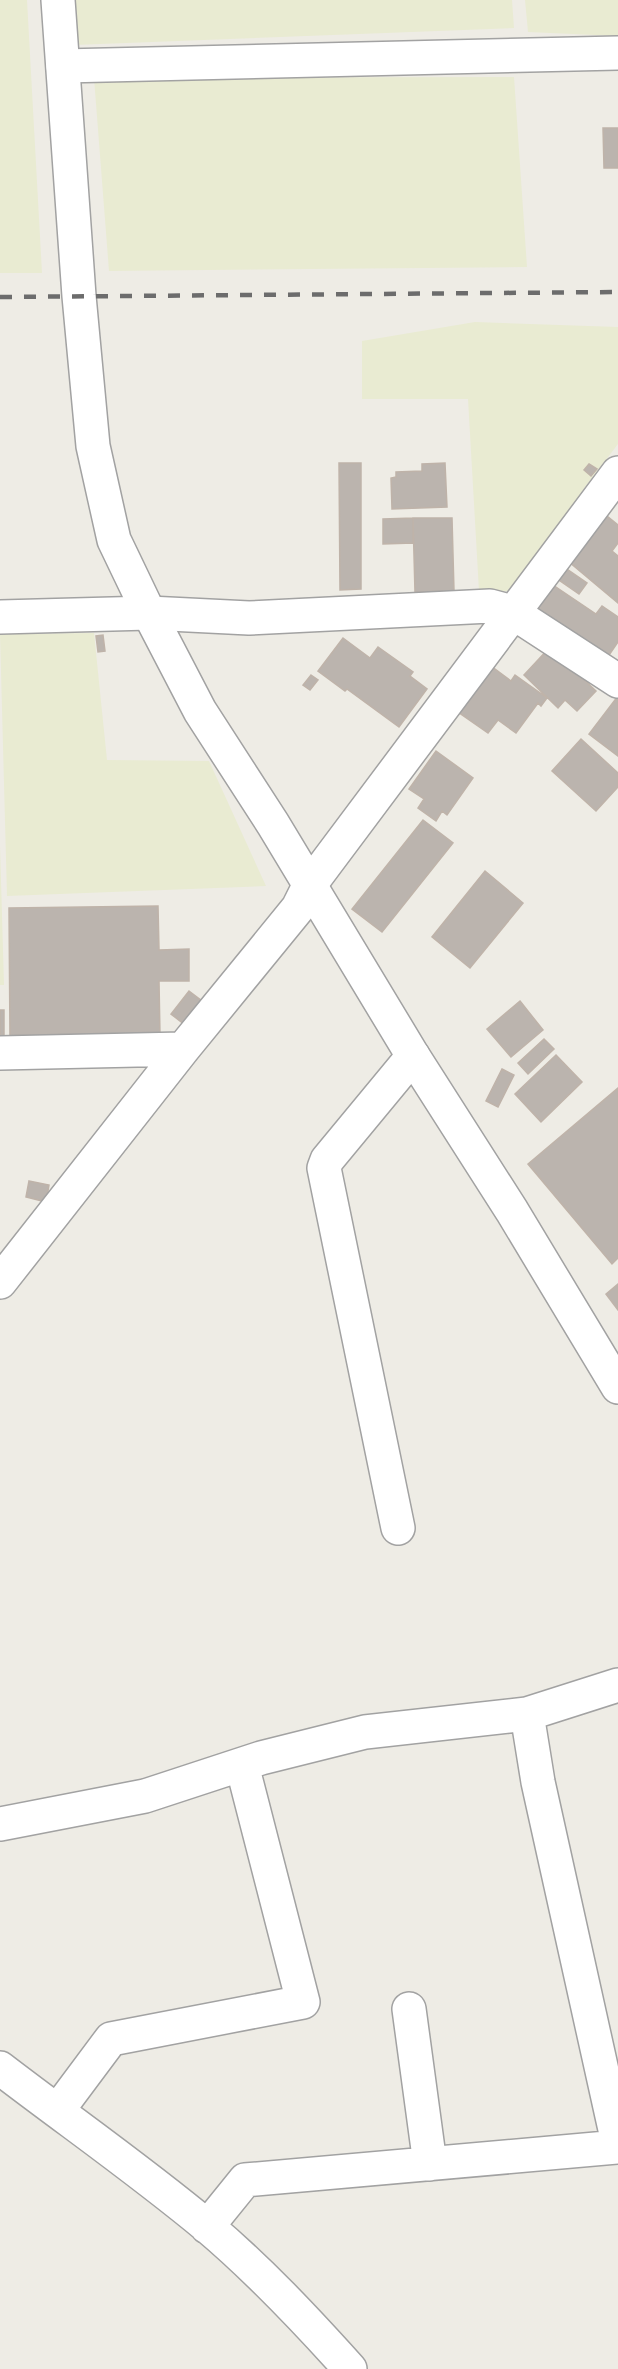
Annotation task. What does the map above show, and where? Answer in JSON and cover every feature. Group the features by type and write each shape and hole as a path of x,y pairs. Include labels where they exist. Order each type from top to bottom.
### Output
{"street":[{"path":"58,0 79,297 93,446 114,540 200,711 413,1056 512,1211 618,1387"},
{"path":"63,66 618,53"},
{"path":"0,1282 183,1049 298,908 309,886 618,472"},
{"path":"0,617 149,613 249,618 490,606 512,612 618,681"},
{"path":"0,1053 183,1049"},
{"path":"398,1528 324,1168 327,1160 413,1056"},
{"path":"0,1824 145,1796 261,1758 365,1732 527,1714 618,1684"},
{"path":"207,2227 245,2180 618,2145 538,1782 527,1714"},
{"path":"58,2110 111,2039 303,2002 242,1765"},
{"path":"409,2009 430,2164"},
{"path":"0,2068 58,2110 207,2227 267,2280 350,2369"}],"green space":[{"path":"0,0 27,0 42,273 0,273"},
{"path":"71,0 512,0 514,28 74,45"},
{"path":"525,0 618,0 618,36 528,32"},
{"path":"514,77 527,267 109,271 94,78"},
{"path":"475,322 618,327 618,444 585,487 516,591 479,591 468,399 362,399 362,341"},
{"path":"94,633 107,760 209,761 266,886 7,896 0,634"},
{"path":"0,845 4,985 0,985"}],"building":[{"path":"603,128 618,128 618,168 604,168"},
{"path":"339,463 361,463 361,589 340,590"},
{"path":"445,463 447,507 392,509 391,478 396,477 396,472 422,471 422,464"},
{"path":"589,464 597,469 591,476 584,470"},
{"path":"607,516 618,525 618,543 612,551 618,556 618,603 569,562"},
{"path":"413,518 413,543 383,544 383,519"},
{"path":"413,518 452,518 454,591 415,592"},
{"path":"564,567 587,583 579,594 556,578"},
{"path":"553,585 596,614 602,606 618,617 618,642 605,661 534,613"},
{"path":"103,635 105,651 98,652 96,636"},
{"path":"343,638 370,658 378,647 413,672 410,676 427,689 399,727 318,671"},
{"path":"550,647 596,691 577,711 565,700 558,708 524,675"},
{"path":"491,666 511,681 515,675 547,698 541,706 538,703 516,733 498,720 488,733 458,712"},
{"path":"311,675 318,680 310,690 303,685"},
{"path":"618,696 618,756 589,734"},
{"path":"581,739 618,773 618,787 596,811 552,771"},
{"path":"436,751 473,778 447,815 442,811 436,821 418,808 424,799 409,789"},
{"path":"423,820 453,843 382,932 352,909"},
{"path":"485,871 523,903 470,968 432,937"},
{"path":"158,906 159,950 189,949 189,981 159,981 160,1036 10,1039 9,908"},
{"path":"189,991 202,1001 185,1025 171,1014"},
{"path":"520,1001 543,1030 511,1057 487,1029"},
{"path":"0,1010 4,1010 4,1038 0,1038"},
{"path":"544,1039 554,1049 528,1074 518,1063"},
{"path":"556,1055 582,1082 541,1122 515,1094"},
{"path":"502,1069 514,1075 498,1107 486,1101"},
{"path":"618,1088 618,1258 612,1264 528,1164"},
{"path":"29,1181 49,1185 46,1202 26,1197"},
{"path":"618,1284 618,1310 606,1294"}],"railway":[{"path":"0,297 618,292"}]}
